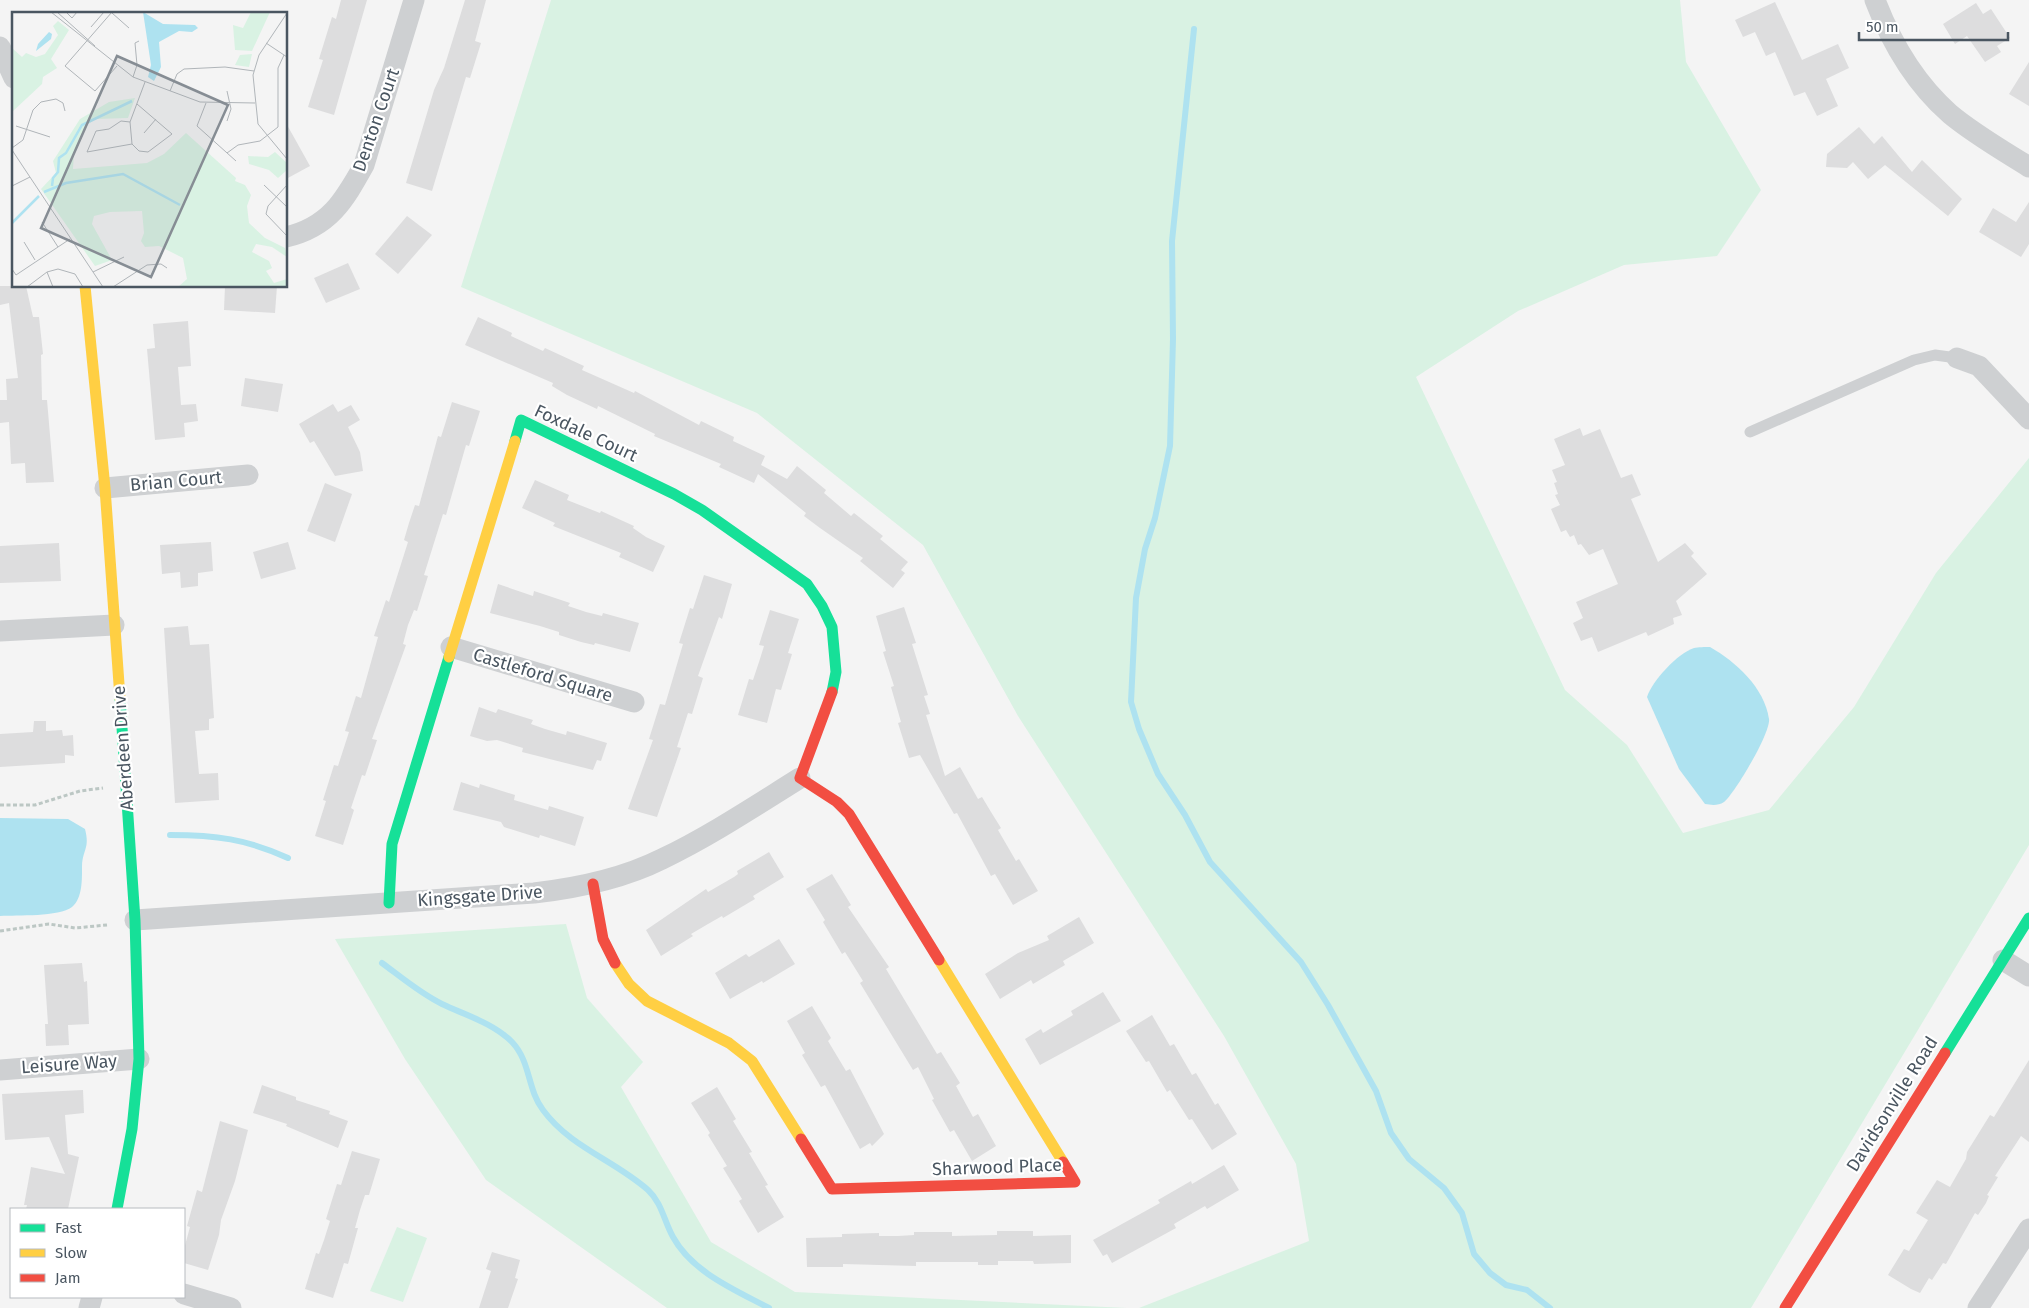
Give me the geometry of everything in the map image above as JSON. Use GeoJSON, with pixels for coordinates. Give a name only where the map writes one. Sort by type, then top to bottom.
{"type":"FeatureCollection","features":[{"type":"Feature","properties":{"kind":"street","name":"Denton Court"},"geometry":{"type":"LineString","coordinates":[[288,236],[308,231],[325,221],[346,195],[364,165],[414,0]]}},
{"type":"Feature","properties":{"kind":"street"},"geometry":{"type":"LineString","coordinates":[[1875,0],[1896,45],[1928,91],[1966,126],[2029,167]]}},
{"type":"Feature","properties":{"kind":"street"},"geometry":{"type":"LineString","coordinates":[[0,47],[12,74]]}},
{"type":"Feature","properties":{"kind":"street","name":"Aberdeen Drive"},"geometry":{"type":"LineString","coordinates":[[85,288],[105,488],[126,785],[134,920],[139,1059],[132,1129],[117,1208]]}},
{"type":"Feature","properties":{"kind":"street"},"geometry":{"type":"LineString","coordinates":[[1957,358],[1979,366],[2029,420]]}},
{"type":"Feature","properties":{"kind":"street","name":"Foxdale Court"},"geometry":{"type":"LineString","coordinates":[[389,903],[389,871],[392,844],[521,420],[674,494],[702,510],[807,584],[822,606],[832,627],[836,672],[829,704],[800,778]]}},
{"type":"Feature","properties":{"kind":"street","name":"Brian Court"},"geometry":{"type":"LineString","coordinates":[[105,488],[248,475]]}},
{"type":"Feature","properties":{"kind":"street"},"geometry":{"type":"LineString","coordinates":[[0,631],[114,625]]}},
{"type":"Feature","properties":{"kind":"street","name":"Castleford Square"},"geometry":{"type":"LineString","coordinates":[[452,647],[634,702]]}},
{"type":"Feature","properties":{"kind":"street","name":"Kingsgate Drive"},"geometry":{"type":"LineString","coordinates":[[134,920],[534,893],[593,884],[669,856],[800,778]]}},
{"type":"Feature","properties":{"kind":"street","name":"Sharwood Place"},"geometry":{"type":"LineString","coordinates":[[593,884],[603,939],[614,962],[629,984],[647,1001],[729,1043],[752,1061],[832,1189],[1074,1182],[849,814],[838,802],[800,778]]}},
{"type":"Feature","properties":{"kind":"street","name":"Davidsonville Road"},"geometry":{"type":"LineString","coordinates":[[1785,1308],[2029,918]]}},
{"type":"Feature","properties":{"kind":"street"},"geometry":{"type":"LineString","coordinates":[[2003,960],[2029,976]]}},
{"type":"Feature","properties":{"kind":"street","name":"Leisure Way"},"geometry":{"type":"LineString","coordinates":[[0,1070],[139,1059]]}},
{"type":"Feature","properties":{"kind":"street"},"geometry":{"type":"LineString","coordinates":[[1978,1308],[2029,1229]]}},
{"type":"Feature","properties":{"kind":"street"},"geometry":{"type":"LineString","coordinates":[[185,1294],[231,1308]]}},
{"type":"Feature","properties":{"kind":"lane"},"geometry":{"type":"LineString","coordinates":[[1750,432],[1914,360],[1935,354],[1957,358]]}},
{"type":"Feature","properties":{"kind":"path"},"geometry":{"type":"LineString","coordinates":[[0,805],[35,805],[80,791],[126,785]]}},
{"type":"Feature","properties":{"kind":"path"},"geometry":{"type":"LineString","coordinates":[[0,931],[49,924],[75,928],[107,925]]}},
{"type":"Feature","properties":{"kind":"green space"},"geometry":{"type":"Polygon","coordinates":[[[551,0],[1680,0],[1686,62],[1761,190],[1717,256],[1624,265],[1518,311],[1416,377],[1565,690],[1627,745],[1683,833],[1769,810],[1854,707],[1936,573],[2029,458],[2029,845],[1751,1308],[1139,1308],[1309,1241],[1296,1164],[1224,1036],[1018,716],[923,545],[757,413],[461,287],[551,0]]]}},
{"type":"Feature","properties":{"kind":"green space"},"geometry":{"type":"Polygon","coordinates":[[[566,924],[587,998],[643,1062],[621,1087],[711,1242],[795,1292],[1127,1308],[667,1308],[486,1180],[405,1059],[335,939],[566,924]]]}},
{"type":"Feature","properties":{"kind":"green space"},"geometry":{"type":"Polygon","coordinates":[[[397,1227],[427,1238],[403,1302],[370,1291],[397,1227]]]}},
{"type":"Feature","properties":{"kind":"water"},"geometry":{"type":"Polygon","coordinates":[[[1710,647],[1739,668],[1755,686],[1766,707],[1769,719],[1759,749],[1744,775],[1724,802],[1714,805],[1705,804],[1679,769],[1647,697],[1654,683],[1673,661],[1694,648],[1710,647]]]}},
{"type":"Feature","properties":{"kind":"water"},"geometry":{"type":"Polygon","coordinates":[[[0,818],[68,819],[85,829],[87,845],[83,860],[81,888],[76,903],[72,907],[48,914],[0,916],[0,818]]]}},
{"type":"Feature","properties":{"kind":"building"},"geometry":{"type":"Polygon","coordinates":[[[341,0],[367,0],[334,115],[308,107],[323,60],[319,59],[332,17],[336,19],[341,0]]]}},
{"type":"Feature","properties":{"kind":"building"},"geometry":{"type":"Polygon","coordinates":[[[465,0],[486,0],[475,41],[481,43],[470,78],[466,77],[432,191],[406,183],[434,90],[444,68],[465,0]]]}},
{"type":"Feature","properties":{"kind":"building"},"geometry":{"type":"Polygon","coordinates":[[[1775,2],[1802,60],[1838,44],[1849,68],[1826,79],[1838,106],[1817,116],[1805,92],[1794,96],[1775,52],[1766,56],[1755,32],[1743,37],[1735,20],[1775,2]]]}},
{"type":"Feature","properties":{"kind":"building"},"geometry":{"type":"Polygon","coordinates":[[[1976,3],[1983,14],[1991,9],[2010,38],[1997,46],[2001,52],[1985,62],[1967,36],[1955,44],[1943,24],[1976,3]]]}},
{"type":"Feature","properties":{"kind":"building"},"geometry":{"type":"Polygon","coordinates":[[[2029,62],[2029,106],[2009,94],[2029,62]]]}},
{"type":"Feature","properties":{"kind":"building"},"geometry":{"type":"Polygon","coordinates":[[[288,127],[310,166],[288,178],[288,127]]]}},
{"type":"Feature","properties":{"kind":"building"},"geometry":{"type":"Polygon","coordinates":[[[1859,127],[1874,144],[1882,136],[1912,172],[1922,160],[1962,199],[1948,216],[1885,165],[1868,179],[1853,162],[1847,168],[1826,167],[1827,154],[1859,127]]]}},
{"type":"Feature","properties":{"kind":"building"},"geometry":{"type":"Polygon","coordinates":[[[2029,202],[2029,244],[2021,257],[1979,232],[1993,208],[2016,222],[2029,202]]]}},
{"type":"Feature","properties":{"kind":"building"},"geometry":{"type":"Polygon","coordinates":[[[407,216],[432,235],[398,274],[375,254],[407,216]]]}},
{"type":"Feature","properties":{"kind":"building"},"geometry":{"type":"Polygon","coordinates":[[[348,263],[360,289],[326,303],[314,278],[348,263]]]}},
{"type":"Feature","properties":{"kind":"building"},"geometry":{"type":"Polygon","coordinates":[[[0,286],[26,288],[33,317],[39,317],[43,354],[41,355],[42,400],[47,400],[54,482],[26,483],[25,463],[11,464],[9,422],[0,423],[0,400],[7,400],[6,379],[18,378],[9,303],[0,305],[0,286]]]}},
{"type":"Feature","properties":{"kind":"building"},"geometry":{"type":"Polygon","coordinates":[[[225,288],[277,288],[275,313],[224,310],[225,288]]]}},
{"type":"Feature","properties":{"kind":"building"},"geometry":{"type":"Polygon","coordinates":[[[478,317],[512,333],[511,336],[543,351],[545,348],[584,366],[582,370],[634,393],[635,391],[699,425],[701,421],[734,437],[733,441],[765,456],[761,465],[787,479],[797,466],[826,490],[824,493],[851,516],[854,513],[883,536],[880,539],[908,562],[901,570],[905,573],[893,588],[860,561],[863,558],[804,516],[806,513],[758,474],[754,483],[719,467],[721,464],[654,436],[655,434],[598,406],[597,409],[567,395],[552,386],[553,383],[465,345],[478,317]]]}},
{"type":"Feature","properties":{"kind":"building"},"geometry":{"type":"Polygon","coordinates":[[[188,321],[191,366],[178,367],[181,405],[196,404],[198,421],[184,423],[185,437],[155,440],[147,349],[155,348],[153,324],[188,321]]]}},
{"type":"Feature","properties":{"kind":"building"},"geometry":{"type":"Polygon","coordinates":[[[245,378],[283,384],[278,412],[241,406],[245,378]]]}},
{"type":"Feature","properties":{"kind":"building"},"geometry":{"type":"Polygon","coordinates":[[[452,402],[480,411],[469,446],[466,445],[446,515],[443,514],[424,575],[428,576],[417,611],[414,610],[408,625],[403,644],[406,645],[372,739],[377,740],[365,776],[362,775],[351,808],[354,810],[343,845],[315,836],[326,801],[323,800],[334,765],[338,766],[349,732],[345,731],[356,696],[361,698],[378,637],[374,636],[386,600],[389,602],[408,542],[404,540],[409,523],[415,505],[419,506],[438,436],[441,437],[452,402]]]}},
{"type":"Feature","properties":{"kind":"building"},"geometry":{"type":"Polygon","coordinates":[[[333,404],[338,412],[351,405],[360,420],[348,427],[360,452],[363,471],[335,476],[314,441],[310,443],[299,424],[333,404]]]}},
{"type":"Feature","properties":{"kind":"building"},"geometry":{"type":"Polygon","coordinates":[[[1580,428],[1583,436],[1600,429],[1621,478],[1632,474],[1641,495],[1631,499],[1658,562],[1685,543],[1694,553],[1691,556],[1707,574],[1676,601],[1682,615],[1673,618],[1674,624],[1648,636],[1646,632],[1598,652],[1592,637],[1581,641],[1573,623],[1583,618],[1576,602],[1618,584],[1603,549],[1589,555],[1581,544],[1578,545],[1574,535],[1570,537],[1566,530],[1561,532],[1551,509],[1560,505],[1555,495],[1558,494],[1554,483],[1557,482],[1552,470],[1565,465],[1554,439],[1580,428]]]}},
{"type":"Feature","properties":{"kind":"building"},"geometry":{"type":"Polygon","coordinates":[[[535,480],[569,495],[567,500],[600,513],[601,511],[634,526],[633,528],[646,537],[665,546],[653,572],[619,557],[621,553],[553,526],[555,523],[522,508],[535,480]]]}},
{"type":"Feature","properties":{"kind":"building"},"geometry":{"type":"Polygon","coordinates":[[[325,483],[352,494],[335,542],[307,531],[325,483]]]}},
{"type":"Feature","properties":{"kind":"building"},"geometry":{"type":"Polygon","coordinates":[[[211,542],[213,571],[198,573],[198,586],[181,588],[180,572],[162,574],[160,545],[211,542]]]}},
{"type":"Feature","properties":{"kind":"building"},"geometry":{"type":"Polygon","coordinates":[[[288,542],[296,569],[261,579],[253,552],[288,542]]]}},
{"type":"Feature","properties":{"kind":"building"},"geometry":{"type":"Polygon","coordinates":[[[59,543],[61,581],[0,583],[0,546],[59,543]]]}},
{"type":"Feature","properties":{"kind":"building"},"geometry":{"type":"Polygon","coordinates":[[[704,575],[732,584],[722,619],[719,617],[698,676],[703,678],[692,714],[688,713],[677,747],[681,748],[657,817],[628,809],[653,740],[649,739],[660,704],[665,705],[683,644],[679,643],[690,608],[693,609],[704,575]]]}},
{"type":"Feature","properties":{"kind":"building"},"geometry":{"type":"Polygon","coordinates":[[[498,584],[533,596],[534,591],[570,603],[568,606],[586,612],[602,616],[603,613],[639,623],[630,652],[595,643],[594,645],[581,642],[559,635],[559,632],[490,613],[498,584]]]}},
{"type":"Feature","properties":{"kind":"building"},"geometry":{"type":"Polygon","coordinates":[[[904,607],[916,643],[912,644],[928,695],[924,696],[930,714],[926,715],[945,776],[960,767],[978,799],[982,797],[1001,828],[998,830],[1016,861],[1019,859],[1038,891],[1013,905],[995,874],[991,876],[957,813],[954,814],[920,755],[909,758],[898,723],[901,722],[891,687],[894,686],[883,652],[886,651],[876,616],[904,607]]]}},
{"type":"Feature","properties":{"kind":"building"},"geometry":{"type":"Polygon","coordinates":[[[770,610],[799,619],[788,653],[792,654],[781,690],[776,689],[767,723],[738,715],[749,679],[753,680],[764,646],[759,645],[770,610]]]}},
{"type":"Feature","properties":{"kind":"building"},"geometry":{"type":"Polygon","coordinates":[[[188,626],[190,645],[209,644],[214,718],[209,719],[209,730],[195,731],[199,774],[218,773],[219,800],[175,803],[164,628],[188,626]]]}},
{"type":"Feature","properties":{"kind":"building"},"geometry":{"type":"Polygon","coordinates":[[[479,707],[496,713],[498,709],[533,720],[531,724],[566,735],[567,731],[607,743],[601,761],[597,760],[593,770],[522,752],[523,748],[497,740],[487,741],[470,736],[479,707]]]}},
{"type":"Feature","properties":{"kind":"building"},"geometry":{"type":"Polygon","coordinates":[[[34,721],[46,721],[46,731],[62,730],[63,736],[73,735],[74,756],[65,755],[65,763],[0,767],[0,734],[33,732],[34,721]]]}},
{"type":"Feature","properties":{"kind":"building"},"geometry":{"type":"Polygon","coordinates":[[[461,782],[479,788],[480,784],[515,795],[514,800],[548,810],[549,806],[584,817],[575,846],[540,835],[539,838],[504,827],[501,822],[453,810],[461,782]]]}},
{"type":"Feature","properties":{"kind":"building"},"geometry":{"type":"Polygon","coordinates":[[[769,852],[784,877],[753,896],[755,899],[691,934],[693,936],[661,956],[646,930],[706,889],[708,892],[734,877],[738,874],[737,871],[769,852]]]}},
{"type":"Feature","properties":{"kind":"building"},"geometry":{"type":"Polygon","coordinates":[[[832,874],[851,905],[848,907],[889,967],[886,969],[937,1054],[941,1052],[960,1083],[956,1086],[973,1117],[978,1114],[996,1146],[972,1161],[954,1130],[950,1132],[932,1100],[934,1099],[918,1067],[913,1070],[860,983],[863,981],[845,952],[842,954],[823,922],[825,920],[806,889],[832,874]]]}},
{"type":"Feature","properties":{"kind":"building"},"geometry":{"type":"Polygon","coordinates":[[[1079,917],[1094,943],[1063,961],[1065,965],[1033,984],[1031,980],[1000,999],[985,974],[1018,953],[1049,940],[1047,936],[1079,917]]]}},
{"type":"Feature","properties":{"kind":"building"},"geometry":{"type":"Polygon","coordinates":[[[779,939],[795,964],[763,983],[762,981],[730,999],[715,973],[746,954],[749,957],[779,939]]]}},
{"type":"Feature","properties":{"kind":"building"},"geometry":{"type":"Polygon","coordinates":[[[82,963],[84,982],[87,981],[89,1024],[68,1025],[69,1045],[46,1046],[45,1024],[48,1024],[44,965],[82,963]]]}},
{"type":"Feature","properties":{"kind":"building"},"geometry":{"type":"Polygon","coordinates":[[[1103,992],[1121,1021],[1040,1065],[1025,1039],[1041,1029],[1043,1033],[1073,1015],[1071,1011],[1103,992]]]}},
{"type":"Feature","properties":{"kind":"building"},"geometry":{"type":"Polygon","coordinates":[[[812,1006],[831,1038],[828,1041],[846,1071],[850,1069],[884,1134],[872,1146],[870,1143],[860,1149],[825,1085],[821,1087],[802,1055],[805,1053],[787,1021],[812,1006]]]}},
{"type":"Feature","properties":{"kind":"building"},"geometry":{"type":"Polygon","coordinates":[[[1152,1015],[1170,1046],[1174,1044],[1192,1075],[1196,1073],[1215,1105],[1218,1103],[1237,1134],[1212,1150],[1192,1119],[1189,1120],[1170,1090],[1167,1092],[1149,1061],[1146,1062],[1126,1031],[1152,1015]]]}},
{"type":"Feature","properties":{"kind":"building"},"geometry":{"type":"Polygon","coordinates":[[[2029,1060],[2029,1142],[2021,1136],[1995,1176],[1998,1177],[1987,1195],[1989,1196],[1986,1203],[1978,1215],[1975,1213],[1946,1264],[1943,1263],[1932,1280],[1929,1278],[1920,1293],[1911,1289],[1888,1275],[1904,1249],[1909,1251],[1928,1220],[1916,1213],[1937,1180],[1950,1187],[1966,1159],[1967,1152],[1990,1115],[1994,1117],[2029,1060]]]}},
{"type":"Feature","properties":{"kind":"building"},"geometry":{"type":"Polygon","coordinates":[[[262,1085],[296,1097],[296,1100],[330,1111],[329,1114],[348,1121],[338,1148],[286,1126],[287,1124],[253,1113],[262,1085]]]}},
{"type":"Feature","properties":{"kind":"building"},"geometry":{"type":"Polygon","coordinates":[[[717,1087],[736,1119],[733,1121],[752,1152],[749,1153],[768,1185],[765,1186],[784,1217],[758,1233],[739,1201],[742,1199],[723,1168],[727,1166],[708,1135],[710,1133],[691,1103],[717,1087]]]}},
{"type":"Feature","properties":{"kind":"building"},"geometry":{"type":"Polygon","coordinates":[[[83,1090],[84,1113],[65,1115],[68,1154],[79,1157],[68,1208],[26,1208],[27,1205],[24,1205],[31,1167],[65,1174],[49,1137],[5,1140],[2,1094],[83,1090]]]}},
{"type":"Feature","properties":{"kind":"building"},"geometry":{"type":"Polygon","coordinates":[[[220,1121],[248,1130],[235,1181],[221,1220],[219,1235],[208,1270],[185,1263],[185,1245],[190,1227],[187,1226],[197,1190],[202,1192],[220,1121]]]}},
{"type":"Feature","properties":{"kind":"building"},"geometry":{"type":"Polygon","coordinates":[[[352,1151],[380,1159],[369,1195],[365,1195],[360,1210],[355,1228],[358,1228],[348,1264],[344,1263],[333,1298],[305,1289],[316,1253],[319,1254],[330,1221],[326,1219],[337,1184],[341,1185],[352,1151]]]}},
{"type":"Feature","properties":{"kind":"building"},"geometry":{"type":"Polygon","coordinates":[[[1224,1165],[1239,1190],[1207,1209],[1205,1206],[1174,1224],[1176,1228],[1112,1263],[1107,1254],[1103,1256],[1093,1240],[1160,1203],[1158,1200],[1191,1181],[1192,1184],[1224,1165]]]}},
{"type":"Feature","properties":{"kind":"building"},"geometry":{"type":"Polygon","coordinates":[[[997,1231],[1033,1231],[1033,1236],[1071,1235],[1071,1263],[1034,1264],[1033,1261],[998,1261],[998,1265],[978,1265],[978,1262],[916,1262],[916,1266],[843,1264],[843,1267],[807,1267],[806,1238],[842,1237],[842,1234],[879,1233],[879,1236],[898,1236],[914,1235],[914,1232],[952,1232],[952,1236],[997,1235],[997,1231]]]}},
{"type":"Feature","properties":{"kind":"building"},"geometry":{"type":"Polygon","coordinates":[[[492,1252],[520,1260],[515,1278],[518,1279],[508,1308],[479,1308],[491,1271],[486,1269],[492,1252]]]}},
{"type":"Feature","properties":{"kind":"waterway"},"geometry":{"type":"LineString","coordinates":[[1194,29],[1172,241],[1173,339],[1170,446],[1155,518],[1145,549],[1136,598],[1131,702],[1139,729],[1158,774],[1185,815],[1210,862],[1301,962],[1328,1005],[1376,1091],[1391,1133],[1409,1159],[1444,1188],[1462,1213],[1474,1254],[1490,1273],[1506,1285],[1527,1290],[1550,1308]]}},
{"type":"Feature","properties":{"kind":"waterway"},"geometry":{"type":"LineString","coordinates":[[170,835],[230,839],[259,846],[288,858]]}},
{"type":"Feature","properties":{"kind":"waterway"},"geometry":{"type":"LineString","coordinates":[[382,963],[426,995],[488,1025],[512,1042],[523,1058],[538,1102],[554,1123],[579,1144],[635,1179],[648,1190],[660,1206],[673,1237],[691,1260],[715,1279],[769,1308]]}},
{"type":"Feature","properties":{"kind":"traffic: fast"},"geometry":{"type":"LineString","coordinates":[[515,441],[521,420],[674,494],[702,510],[807,584],[822,606],[832,627],[836,672],[832,692]]}},
{"type":"Feature","properties":{"kind":"traffic: fast"},"geometry":{"type":"LineString","coordinates":[[389,903],[392,844],[449,657]]}},
{"type":"Feature","properties":{"kind":"traffic: fast"},"geometry":{"type":"LineString","coordinates":[[117,1208],[132,1129],[139,1059],[135,920],[120,698]]}},
{"type":"Feature","properties":{"kind":"traffic: fast"},"geometry":{"type":"LineString","coordinates":[[1945,1053],[2029,918]]}},
{"type":"Feature","properties":{"kind":"traffic: slow"},"geometry":{"type":"LineString","coordinates":[[85,288],[105,488],[120,698]]}},
{"type":"Feature","properties":{"kind":"traffic: slow"},"geometry":{"type":"LineString","coordinates":[[449,657],[515,441]]}},
{"type":"Feature","properties":{"kind":"traffic: slow"},"geometry":{"type":"LineString","coordinates":[[939,960],[1063,1162]]}},
{"type":"Feature","properties":{"kind":"traffic: slow"},"geometry":{"type":"LineString","coordinates":[[615,963],[629,984],[647,1001],[729,1043],[752,1061],[801,1139]]}},
{"type":"Feature","properties":{"kind":"traffic: jam"},"geometry":{"type":"LineString","coordinates":[[832,692],[800,778],[837,802],[849,814],[939,960]]}},
{"type":"Feature","properties":{"kind":"traffic: jam"},"geometry":{"type":"LineString","coordinates":[[593,884],[603,939],[615,963]]}},
{"type":"Feature","properties":{"kind":"traffic: jam"},"geometry":{"type":"LineString","coordinates":[[1785,1308],[1945,1053]]}},
{"type":"Feature","properties":{"kind":"traffic: jam"},"geometry":{"type":"LineString","coordinates":[[801,1139],[832,1189],[1075,1182],[1063,1162]]}}]}
